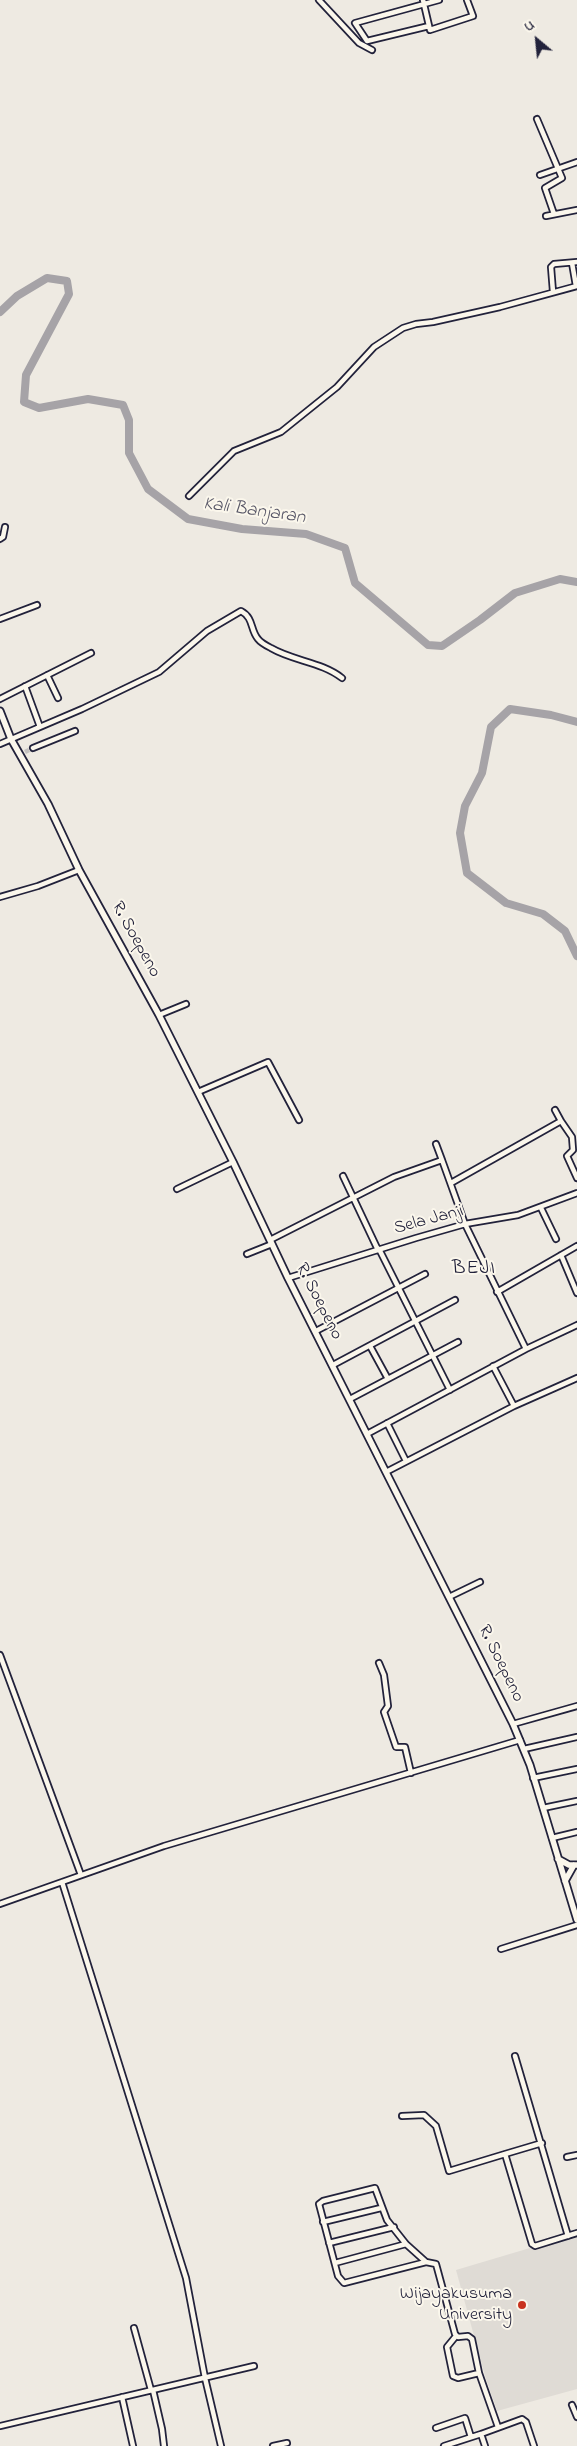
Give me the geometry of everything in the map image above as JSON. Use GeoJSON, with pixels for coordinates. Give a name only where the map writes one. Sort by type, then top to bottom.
{"type":"FeatureCollection","features":[{"type":"Feature","properties":{"kind":"street"},"geometry":{"type":"LineString","coordinates":[[319,0],[359,43],[372,50]]}},
{"type":"Feature","properties":{"kind":"street"},"geometry":{"type":"LineString","coordinates":[[429,26],[367,42],[356,23],[424,2],[439,0]]}},
{"type":"Feature","properties":{"kind":"street"},"geometry":{"type":"LineString","coordinates":[[424,2],[430,30],[473,16],[467,0]]}},
{"type":"Feature","properties":{"kind":"street"},"geometry":{"type":"LineString","coordinates":[[538,119],[562,179],[544,188],[554,214]]}},
{"type":"Feature","properties":{"kind":"street"},"geometry":{"type":"LineString","coordinates":[[540,175],[577,162]]}},
{"type":"Feature","properties":{"kind":"street"},"geometry":{"type":"LineString","coordinates":[[546,216],[577,210]]}},
{"type":"Feature","properties":{"kind":"street"},"geometry":{"type":"LineString","coordinates":[[189,496],[234,450],[281,432],[337,387],[374,347],[403,328],[500,308],[577,286],[574,263],[554,264],[551,267],[553,292]]}},
{"type":"Feature","properties":{"kind":"street"},"geometry":{"type":"LineString","coordinates":[[0,539],[3,537],[5,527]]}},
{"type":"Feature","properties":{"kind":"street"},"geometry":{"type":"LineString","coordinates":[[0,619],[37,605]]}},
{"type":"Feature","properties":{"kind":"street"},"geometry":{"type":"LineString","coordinates":[[0,744],[158,672],[207,631],[241,611],[248,616],[256,636],[264,643],[288,657],[336,672],[342,678]]}},
{"type":"Feature","properties":{"kind":"street"},"geometry":{"type":"LineString","coordinates":[[0,700],[91,653]]}},
{"type":"Feature","properties":{"kind":"street"},"geometry":{"type":"LineString","coordinates":[[47,675],[58,698]]}},
{"type":"Feature","properties":{"kind":"street"},"geometry":{"type":"LineString","coordinates":[[25,686],[40,726]]}},
{"type":"Feature","properties":{"kind":"street","name":"R. Soepeno"},"geometry":{"type":"LineString","coordinates":[[0,711],[12,739],[22,753],[79,870],[159,1016],[234,1162],[288,1278],[450,1597],[520,1740],[534,1778],[577,1920]]}},
{"type":"Feature","properties":{"kind":"street"},"geometry":{"type":"LineString","coordinates":[[33,748],[74,731]]}},
{"type":"Feature","properties":{"kind":"street"},"geometry":{"type":"LineString","coordinates":[[0,897],[38,886],[79,870]]}},
{"type":"Feature","properties":{"kind":"street"},"geometry":{"type":"LineString","coordinates":[[159,1016],[186,1004]]}},
{"type":"Feature","properties":{"kind":"street"},"geometry":{"type":"LineString","coordinates":[[198,1092],[268,1062],[299,1120]]}},
{"type":"Feature","properties":{"kind":"street"},"geometry":{"type":"LineString","coordinates":[[555,1110],[573,1141],[573,1150],[566,1156],[577,1178]]}},
{"type":"Feature","properties":{"kind":"street"},"geometry":{"type":"LineString","coordinates":[[451,1183],[561,1120]]}},
{"type":"Feature","properties":{"kind":"street"},"geometry":{"type":"LineString","coordinates":[[436,1144],[465,1224],[526,1349]]}},
{"type":"Feature","properties":{"kind":"street"},"geometry":{"type":"LineString","coordinates":[[248,1254],[394,1177],[442,1160]]}},
{"type":"Feature","properties":{"kind":"street"},"geometry":{"type":"LineString","coordinates":[[177,1189],[234,1162]]}},
{"type":"Feature","properties":{"kind":"street"},"geometry":{"type":"LineString","coordinates":[[343,1176],[450,1390]]}},
{"type":"Feature","properties":{"kind":"street","name":"Sela Janji"},"geometry":{"type":"LineString","coordinates":[[288,1278],[465,1224],[518,1215],[577,1193]]}},
{"type":"Feature","properties":{"kind":"street"},"geometry":{"type":"LineString","coordinates":[[541,1208],[556,1239]]}},
{"type":"Feature","properties":{"kind":"street"},"geometry":{"type":"LineString","coordinates":[[498,1292],[577,1246]]}},
{"type":"Feature","properties":{"kind":"street"},"geometry":{"type":"LineString","coordinates":[[561,1255],[577,1293]]}},
{"type":"Feature","properties":{"kind":"street"},"geometry":{"type":"LineString","coordinates":[[316,1331],[425,1274]]}},
{"type":"Feature","properties":{"kind":"street"},"geometry":{"type":"LineString","coordinates":[[333,1365],[455,1300]]}},
{"type":"Feature","properties":{"kind":"street"},"geometry":{"type":"LineString","coordinates":[[367,1434],[526,1349],[577,1325]]}},
{"type":"Feature","properties":{"kind":"street"},"geometry":{"type":"LineString","coordinates":[[350,1399],[458,1342]]}},
{"type":"Feature","properties":{"kind":"street"},"geometry":{"type":"LineString","coordinates":[[370,1346],[388,1379]]}},
{"type":"Feature","properties":{"kind":"street"},"geometry":{"type":"LineString","coordinates":[[494,1366],[514,1406]]}},
{"type":"Feature","properties":{"kind":"street"},"geometry":{"type":"LineString","coordinates":[[386,1472],[514,1406],[577,1378]]}},
{"type":"Feature","properties":{"kind":"street"},"geometry":{"type":"LineString","coordinates":[[388,1423],[406,1461]]}},
{"type":"Feature","properties":{"kind":"street"},"geometry":{"type":"LineString","coordinates":[[450,1597],[480,1582]]}},
{"type":"Feature","properties":{"kind":"street"},"geometry":{"type":"LineString","coordinates":[[0,1655],[81,1875]]}},
{"type":"Feature","properties":{"kind":"street"},"geometry":{"type":"LineString","coordinates":[[379,1663],[384,1673],[388,1706],[384,1712],[396,1747],[405,1747],[411,1773]]}},
{"type":"Feature","properties":{"kind":"street"},"geometry":{"type":"LineString","coordinates":[[512,1724],[577,1706]]}},
{"type":"Feature","properties":{"kind":"street"},"geometry":{"type":"LineString","coordinates":[[524,1749],[577,1737]]}},
{"type":"Feature","properties":{"kind":"street"},"geometry":{"type":"LineString","coordinates":[[0,1904],[222,1828],[520,1740]]}},
{"type":"Feature","properties":{"kind":"street"},"geometry":{"type":"LineString","coordinates":[[534,1778],[577,1769]]}},
{"type":"Feature","properties":{"kind":"street"},"geometry":{"type":"LineString","coordinates":[[543,1808],[577,1800]]}},
{"type":"Feature","properties":{"kind":"street"},"geometry":{"type":"LineString","coordinates":[[552,1838],[577,1832]]}},
{"type":"Feature","properties":{"kind":"street"},"geometry":{"type":"LineString","coordinates":[[558,1859],[575,1865],[565,1881]]}},
{"type":"Feature","properties":{"kind":"street"},"geometry":{"type":"LineString","coordinates":[[62,1882],[154,2170],[186,2278],[205,2378],[221,2446]]}},
{"type":"Feature","properties":{"kind":"street"},"geometry":{"type":"LineString","coordinates":[[501,1949],[577,1925]]}},
{"type":"Feature","properties":{"kind":"street"},"geometry":{"type":"LineString","coordinates":[[515,2056],[568,2236]]}},
{"type":"Feature","properties":{"kind":"street"},"geometry":{"type":"LineString","coordinates":[[402,2116],[424,2115],[435,2124],[449,2171],[542,2143]]}},
{"type":"Feature","properties":{"kind":"street"},"geometry":{"type":"LineString","coordinates":[[505,2154],[533,2245],[577,2233]]}},
{"type":"Feature","properties":{"kind":"street"},"geometry":{"type":"LineString","coordinates":[[567,2157],[577,2154]]}},
{"type":"Feature","properties":{"kind":"street"},"geometry":{"type":"LineString","coordinates":[[426,2262],[406,2244],[394,2227],[381,2208],[378,2192],[375,2188],[320,2202],[319,2209],[339,2279],[344,2283],[426,2262],[436,2264],[456,2336]]}},
{"type":"Feature","properties":{"kind":"street"},"geometry":{"type":"LineString","coordinates":[[323,2222],[381,2208]]}},
{"type":"Feature","properties":{"kind":"street"},"geometry":{"type":"LineString","coordinates":[[329,2243],[394,2227]]}},
{"type":"Feature","properties":{"kind":"street"},"geometry":{"type":"LineString","coordinates":[[335,2263],[406,2244]]}},
{"type":"Feature","properties":{"kind":"street"},"geometry":{"type":"LineString","coordinates":[[134,2328],[163,2432],[164,2446]]}},
{"type":"Feature","properties":{"kind":"street"},"geometry":{"type":"LineString","coordinates":[[456,2336],[447,2347],[453,2376],[458,2378],[479,2373]]}},
{"type":"Feature","properties":{"kind":"street"},"geometry":{"type":"LineString","coordinates":[[456,2336],[470,2336],[472,2339],[479,2373],[498,2427]]}},
{"type":"Feature","properties":{"kind":"street"},"geometry":{"type":"LineString","coordinates":[[0,2426],[254,2366]]}},
{"type":"Feature","properties":{"kind":"street"},"geometry":{"type":"LineString","coordinates":[[122,2398],[133,2446]]}},
{"type":"Feature","properties":{"kind":"street"},"geometry":{"type":"LineString","coordinates":[[572,2404],[577,2417]]}},
{"type":"Feature","properties":{"kind":"street"},"geometry":{"type":"LineString","coordinates":[[436,2428],[465,2418],[471,2437]]}},
{"type":"Feature","properties":{"kind":"street"},"geometry":{"type":"LineString","coordinates":[[444,2446],[522,2419],[526,2422],[534,2445],[527,2446]]}},
{"type":"Feature","properties":{"kind":"street"},"geometry":{"type":"LineString","coordinates":[[481,2434],[485,2446]]}},
{"type":"Feature","properties":{"kind":"street"},"geometry":{"type":"LineString","coordinates":[[273,2446],[287,2443]]}},
{"type":"Feature","properties":{"kind":"shaded area","name":"Wijayakusuma University"},"geometry":{"type":"Polygon","coordinates":[[[577,2234],[577,2389],[497,2411],[485,2376],[456,2270],[577,2234]]]}},
{"type":"Feature","properties":{"kind":"waterway","name":"Kali Banjaran"},"geometry":{"type":"LineString","coordinates":[[0,312],[17,296],[47,278],[67,281],[69,294],[26,375],[24,402],[39,408],[88,399],[123,405],[129,420],[129,453],[148,489],[188,519],[242,529],[306,534],[345,548],[355,583],[428,645],[442,646],[515,593],[560,579],[577,582]]}},
{"type":"Feature","properties":{"kind":"waterway","name":"Kali Banjaran"},"geometry":{"type":"LineString","coordinates":[[577,722],[551,715],[510,709],[491,727],[482,773],[465,806],[460,833],[467,873],[506,903],[543,914],[565,931],[577,956]]}},
{"type":"Feature","properties":{"kind":"tunnel"},"geometry":{"type":"LineString","coordinates":[[25,752],[33,748]]}},
{"type":"Feature","properties":{"kind":"place","name":"Wijayakusuma University"},"geometry":{"type":"Point","coordinates":[522,2305]}},
{"type":"Feature","properties":{"kind":"district","name":"BEJI"},"geometry":{"type":"Point","coordinates":[474,1270]}}]}
